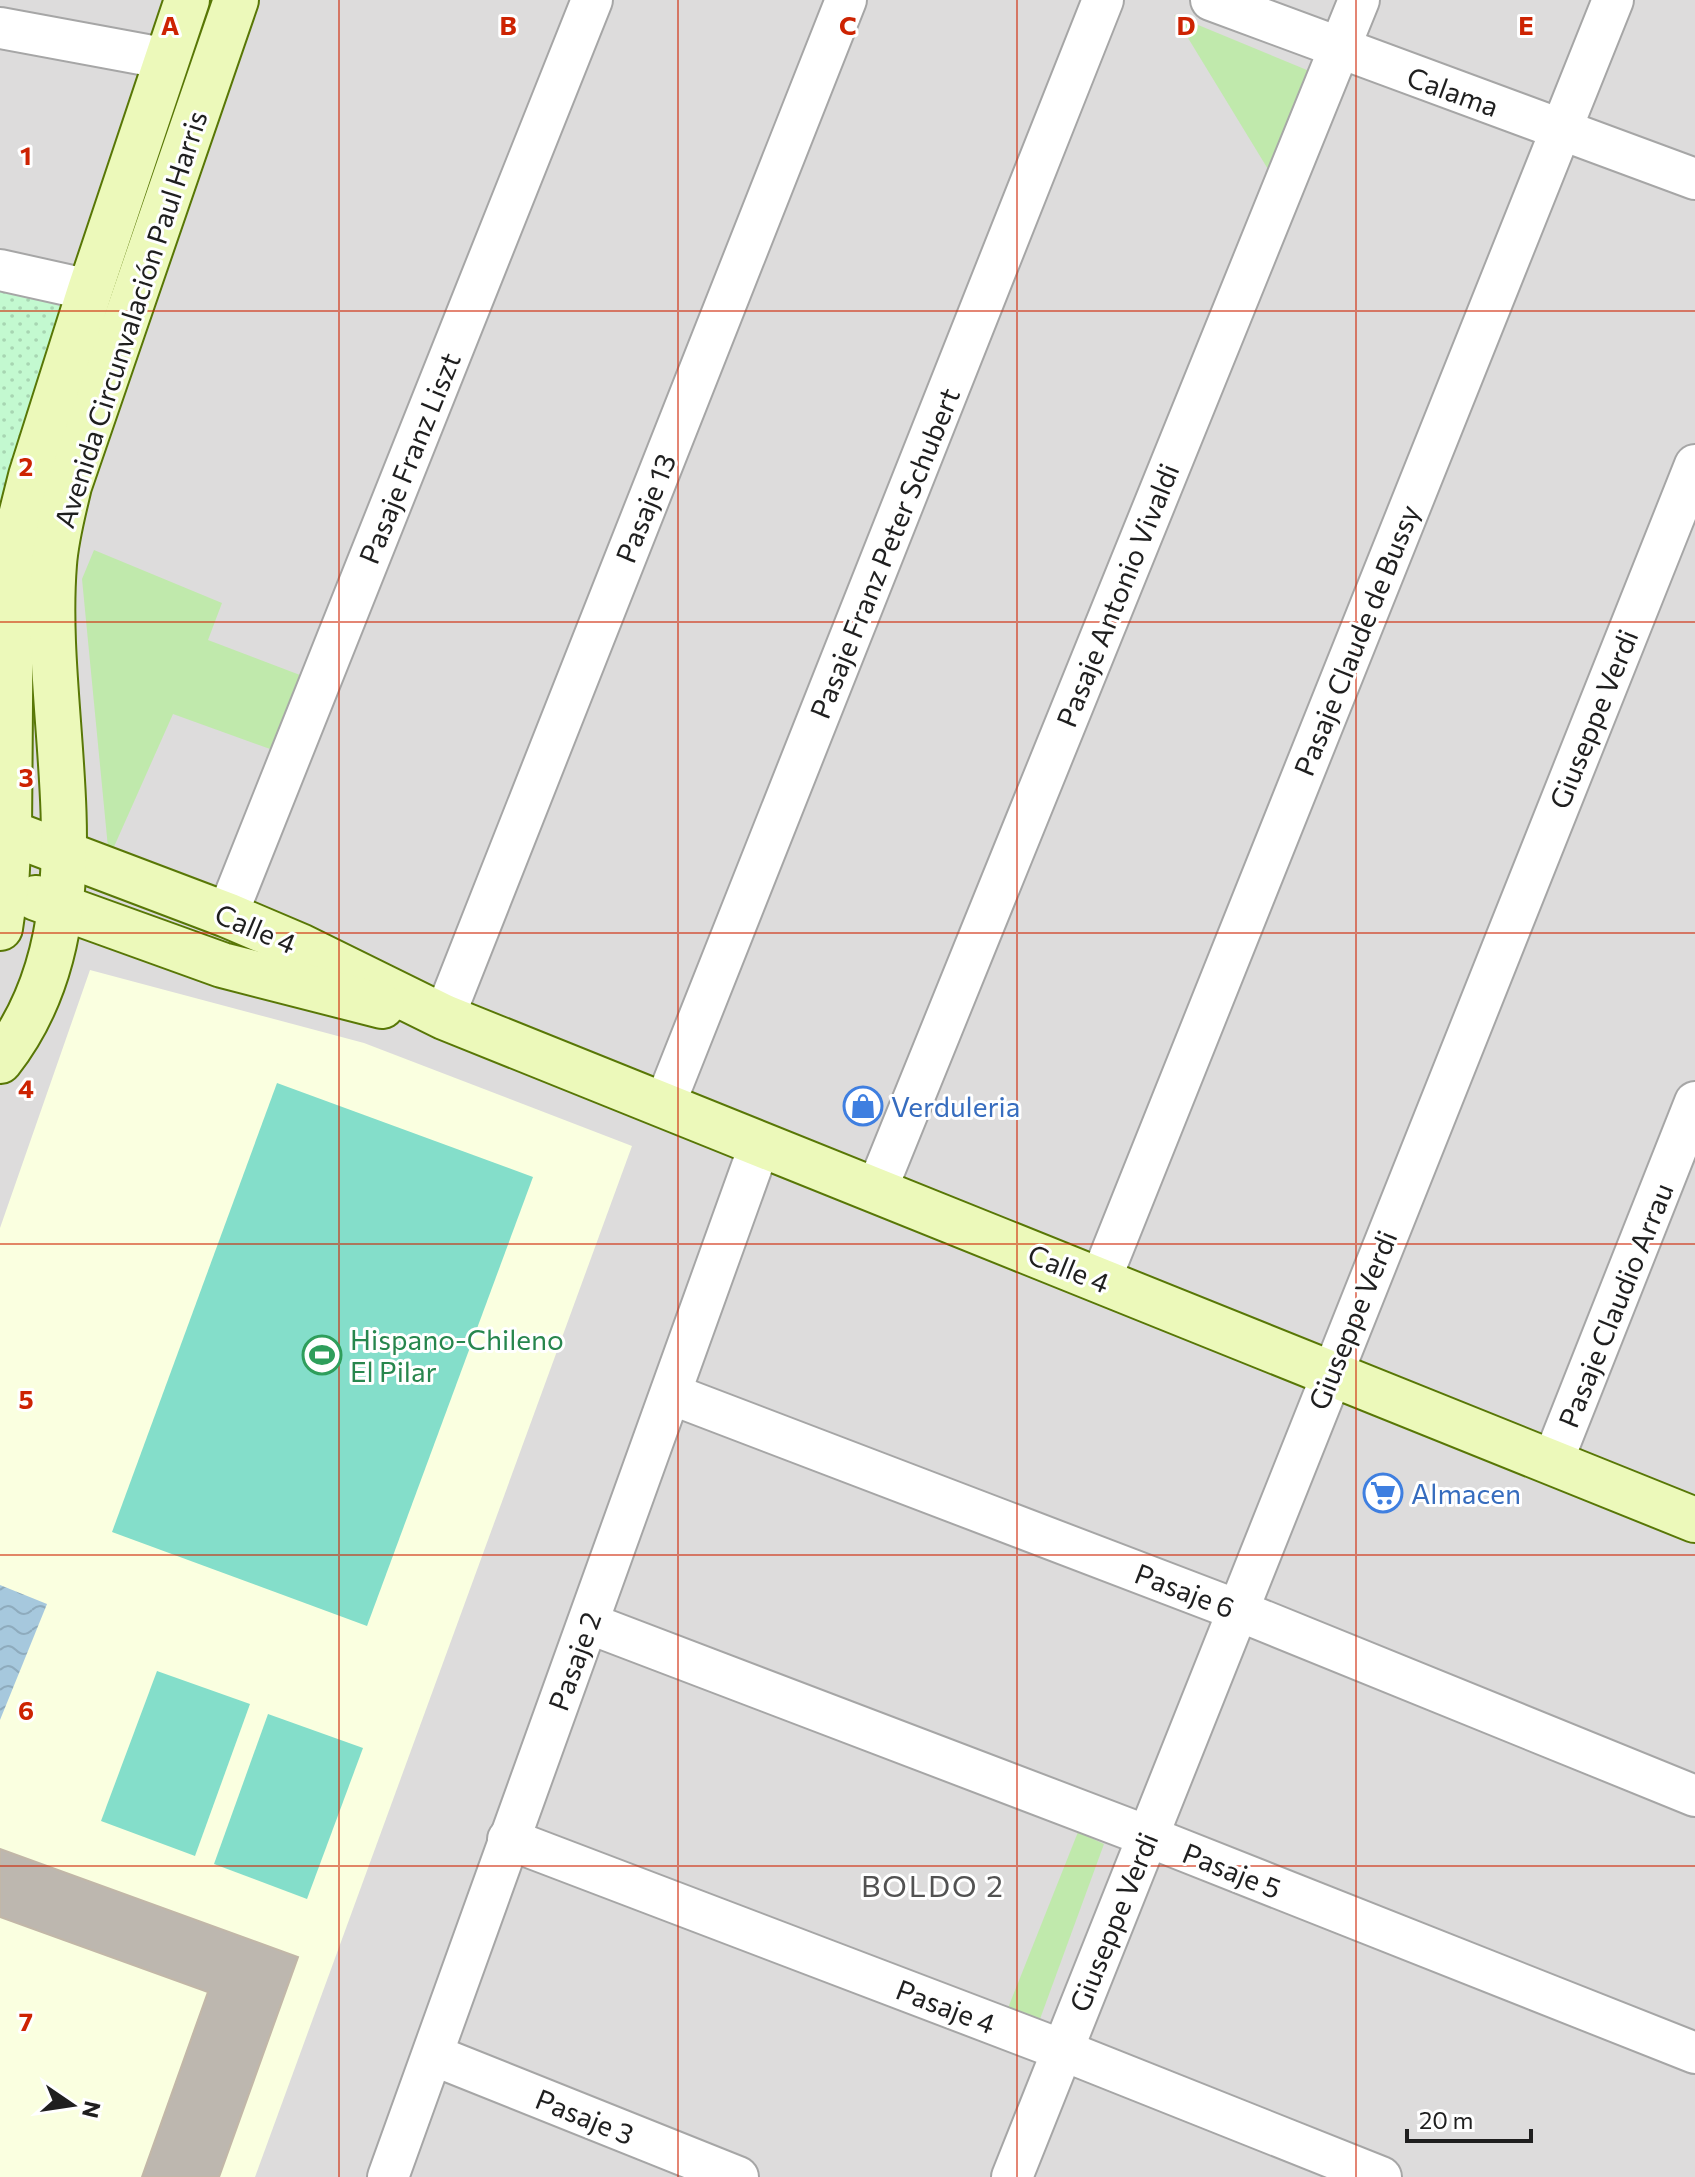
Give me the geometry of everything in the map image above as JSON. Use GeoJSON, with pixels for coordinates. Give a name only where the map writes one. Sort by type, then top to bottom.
{"type":"FeatureCollection","features":[{"type":"Feature","properties":{"kind":"street","name":"Avenida Circunvalación Paul Harris"},"geometry":{"type":"LineString","coordinates":[[2,900],[11,578],[9,525],[31,476],[187,0]]}},
{"type":"Feature","properties":{"kind":"street","name":"Avenida Circunvalación Paul Harris"},"geometry":{"type":"LineString","coordinates":[[0,1061],[27,1017],[41,986],[55,944],[62,908],[63,851],[53,592],[58,533],[69,486],[236,0]]}},
{"type":"Feature","properties":{"kind":"street","name":"Pasaje 13"},"geometry":{"type":"LineString","coordinates":[[444,1017],[846,0]]}},
{"type":"Feature","properties":{"kind":"street","name":"Pasaje Franz Peter Schubert"},"geometry":{"type":"LineString","coordinates":[[664,1106],[1103,0]]}},
{"type":"Feature","properties":{"kind":"street","name":"Calama"},"geometry":{"type":"LineString","coordinates":[[1211,0],[1695,179]]}},
{"type":"Feature","properties":{"kind":"street","name":"Pasaje Antonio Vivaldi"},"geometry":{"type":"LineString","coordinates":[[876,1191],[1359,0]]}},
{"type":"Feature","properties":{"kind":"street","name":"Pasaje Claude de Bussy"},"geometry":{"type":"LineString","coordinates":[[1100,1281],[1613,0]]}},
{"type":"Feature","properties":{"kind":"street","name":"Pasaje Franz Liszt"},"geometry":{"type":"LineString","coordinates":[[227,915],[578,4]]}},
{"type":"Feature","properties":{"kind":"street"},"geometry":{"type":"LineString","coordinates":[[0,28],[168,59]]}},
{"type":"Feature","properties":{"kind":"street"},"geometry":{"type":"LineString","coordinates":[[0,270],[90,290]]}},
{"type":"Feature","properties":{"kind":"street","name":"Giuseppe Verdi"},"geometry":{"type":"LineString","coordinates":[[1012,2177],[1695,465]]}},
{"type":"Feature","properties":{"kind":"street","name":"Calle 4"},"geometry":{"type":"LineString","coordinates":[[4,831],[227,915],[300,946],[444,1017],[1695,1520]]}},
{"type":"Feature","properties":{"kind":"street","name":"Calle 4"},"geometry":{"type":"LineString","coordinates":[[2,900],[62,908],[261,976],[444,1017]]}},
{"type":"Feature","properties":{"kind":"street","name":"Pasaje Claudio Arrau"},"geometry":{"type":"LineString","coordinates":[[1552,1463],[1695,1102]]}},
{"type":"Feature","properties":{"kind":"street","name":"Pasaje 2"},"geometry":{"type":"LineString","coordinates":[[388,2177],[760,1144]]}},
{"type":"Feature","properties":{"kind":"street","name":"Pasaje 6"},"geometry":{"type":"LineString","coordinates":[[671,1394],[1237,1610],[1695,1796]]}},
{"type":"Feature","properties":{"kind":"street","name":"Pasaje 5"},"geometry":{"type":"LineString","coordinates":[[588,1623],[1147,1836],[1695,2053]]}},
{"type":"Feature","properties":{"kind":"street","name":"Pasaje 4"},"geometry":{"type":"LineString","coordinates":[[508,1839],[1062,2050],[1381,2177]]}},
{"type":"Feature","properties":{"kind":"street","name":"Pasaje 3"},"geometry":{"type":"LineString","coordinates":[[433,2055],[738,2177]]}},
{"type":"Feature","properties":{"kind":"shaded area"},"geometry":{"type":"Polygon","coordinates":[[[0,0],[1695,0],[1695,2177],[0,2177],[0,0]]]}},
{"type":"Feature","properties":{"kind":"shaded area","name":"Hispano-Chileno El Pilar"},"geometry":{"type":"Polygon","coordinates":[[[90,970],[364,1043],[632,1146],[255,2177],[0,2177],[0,1228],[90,970]]]}},
{"type":"Feature","properties":{"kind":"shaded area","name":"Hispano-Chileno El Pilar"},"geometry":{"type":"Polygon","coordinates":[[[277,1083],[533,1177],[367,1626],[112,1532],[277,1083]]]}},
{"type":"Feature","properties":{"kind":"shaded area"},"geometry":{"type":"Polygon","coordinates":[[[157,1671],[250,1704],[195,1856],[101,1821],[157,1671]]]}},
{"type":"Feature","properties":{"kind":"shaded area"},"geometry":{"type":"Polygon","coordinates":[[[268,1714],[363,1748],[307,1899],[214,1864],[268,1714]]]}},
{"type":"Feature","properties":{"kind":"green space"},"geometry":{"type":"Polygon","coordinates":[[[1174,15],[1319,75],[1274,179],[1174,15]]]}},
{"type":"Feature","properties":{"kind":"green space"},"geometry":{"type":"Polygon","coordinates":[[[0,279],[74,295],[7,500],[0,499],[0,279]]]}},
{"type":"Feature","properties":{"kind":"green space"},"geometry":{"type":"Polygon","coordinates":[[[94,550],[222,603],[208,640],[300,675],[273,750],[173,714],[109,858],[82,579],[94,550]]]}},
{"type":"Feature","properties":{"kind":"green space"},"geometry":{"type":"Polygon","coordinates":[[[1078,1832],[1104,1844],[1040,2019],[1008,2008],[1078,1832]]]}},
{"type":"Feature","properties":{"kind":"water"},"geometry":{"type":"Polygon","coordinates":[[[0,1585],[47,1604],[0,1720],[0,1585]]]}},
{"type":"Feature","properties":{"kind":"building"},"geometry":{"type":"Polygon","coordinates":[[[0,1849],[298,1957],[219,2177],[142,2177],[208,1992],[0,1917],[0,1849]]]}},
{"type":"Feature","properties":{"kind":"place","name":"Verduleria"},"geometry":{"type":"Point","coordinates":[863,1106]}},
{"type":"Feature","properties":{"kind":"place","name":"Hispano-Chileno El Pilar"},"geometry":{"type":"Point","coordinates":[322,1355]}},
{"type":"Feature","properties":{"kind":"place","name":"Almacen"},"geometry":{"type":"Point","coordinates":[1383,1493]}},
{"type":"Feature","properties":{"kind":"district","name":"BOLDO 2"},"geometry":{"type":"Point","coordinates":[933,1884]}}]}
